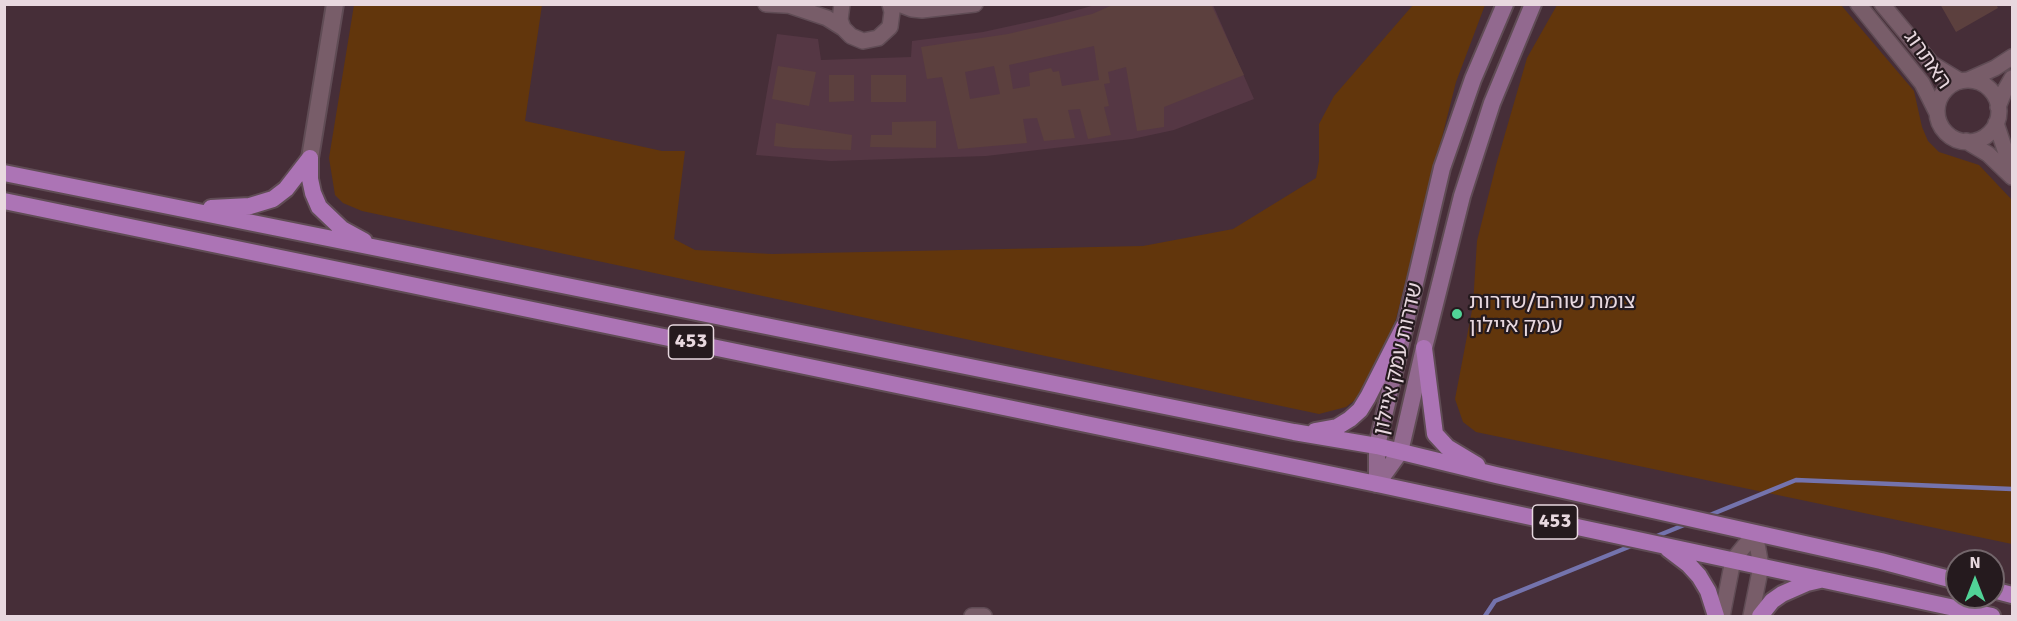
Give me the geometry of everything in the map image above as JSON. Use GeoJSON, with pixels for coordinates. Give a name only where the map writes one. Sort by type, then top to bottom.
{"type":"FeatureCollection","features":[{"type":"Feature","properties":{"kind":"main road","name":"שדרות עמק איילון"},"geometry":{"type":"LineString","coordinates":[[1377,484],[1377,446],[1442,168],[1473,79],[1505,4]]}},
{"type":"Feature","properties":{"kind":"main road","name":"שדרות עמק איילון"},"geometry":{"type":"LineString","coordinates":[[1377,484],[1400,452],[1462,196],[1491,103],[1533,4]]}},
{"type":"Feature","properties":{"kind":"main road"},"geometry":{"type":"LineString","coordinates":[[189,210],[250,206],[273,199],[286,189],[310,158]]}},
{"type":"Feature","properties":{"kind":"main road"},"geometry":{"type":"LineString","coordinates":[[310,158],[310,179],[319,207],[342,229],[378,249]]}},
{"type":"Feature","properties":{"kind":"main road","name":"453"},"geometry":{"type":"LineString","coordinates":[[4,172],[1294,432],[1377,446],[1496,475],[1881,561],[1945,578]]}},
{"type":"Feature","properties":{"kind":"main road","name":"453"},"geometry":{"type":"LineString","coordinates":[[4,201],[1377,484],[1992,616]]}},
{"type":"Feature","properties":{"kind":"main road"},"geometry":{"type":"LineString","coordinates":[[1294,432],[1321,431],[1337,427],[1350,419],[1368,397],[1404,326]]}},
{"type":"Feature","properties":{"kind":"main road"},"geometry":{"type":"LineString","coordinates":[[1424,348],[1435,434],[1447,447],[1496,475]]}},
{"type":"Feature","properties":{"kind":"main road"},"geometry":{"type":"LineString","coordinates":[[1662,545],[1678,555],[1699,576],[1708,591],[1716,616]]}},
{"type":"Feature","properties":{"kind":"main road"},"geometry":{"type":"LineString","coordinates":[[1760,616],[1772,601],[1782,594],[1807,583],[1824,579]]}},
{"type":"Feature","properties":{"kind":"street"},"geometry":{"type":"LineString","coordinates":[[310,158],[335,4]]}},
{"type":"Feature","properties":{"kind":"street"},"geometry":{"type":"LineString","coordinates":[[766,4],[792,6],[818,4]]}},
{"type":"Feature","properties":{"kind":"street"},"geometry":{"type":"LineString","coordinates":[[842,4],[840,20],[843,28]]}},
{"type":"Feature","properties":{"kind":"street"},"geometry":{"type":"LineString","coordinates":[[887,30],[892,20],[890,4]]}},
{"type":"Feature","properties":{"kind":"street"},"geometry":{"type":"LineString","coordinates":[[899,4],[912,9],[932,10]]}},
{"type":"Feature","properties":{"kind":"street"},"geometry":{"type":"LineString","coordinates":[[792,6],[827,18],[851,36],[863,41],[878,38],[908,18],[932,10],[975,4]]}},
{"type":"Feature","properties":{"kind":"street","name":"האתרוג"},"geometry":{"type":"LineString","coordinates":[[1858,4],[1922,83],[1937,113]]}},
{"type":"Feature","properties":{"kind":"street","name":"האתרוג"},"geometry":{"type":"LineString","coordinates":[[1882,4],[1932,64],[1964,80],[1995,68],[2013,57]]}},
{"type":"Feature","properties":{"kind":"street"},"geometry":{"type":"LineString","coordinates":[[2013,78],[1998,107],[1996,123],[2005,150],[2013,162]]}},
{"type":"Feature","properties":{"kind":"street"},"geometry":{"type":"LineString","coordinates":[[1998,107],[1991,90],[1978,82],[1964,80],[1950,86],[1942,94],[1938,102],[1937,113],[1946,133],[1988,154],[2013,177]]}},
{"type":"Feature","properties":{"kind":"street"},"geometry":{"type":"LineString","coordinates":[[1966,141],[1977,140],[1985,136],[1996,123]]}},
{"type":"Feature","properties":{"kind":"street"},"geometry":{"type":"LineString","coordinates":[[1722,616],[1734,560],[1755,533]]}},
{"type":"Feature","properties":{"kind":"street"},"geometry":{"type":"LineString","coordinates":[[1751,616],[1761,566],[1755,533]]}},
{"type":"Feature","properties":{"kind":"street"},"geometry":{"type":"LineString","coordinates":[[972,616],[984,616]]}},
{"type":"Feature","properties":{"kind":"shaded area"},"geometry":{"type":"Polygon","coordinates":[[[354,5],[542,5],[525,121],[662,151],[685,151],[674,239],[695,250],[772,254],[1143,246],[1233,229],[1316,178],[1319,161],[1319,124],[1334,96],[1413,5],[1485,5],[1456,82],[1396,319],[1370,381],[1359,397],[1346,407],[1319,414],[362,211],[343,203],[335,195],[329,158],[354,5]]]}},
{"type":"Feature","properties":{"kind":"shaded area"},"geometry":{"type":"Polygon","coordinates":[[[1095,5],[1213,5],[1254,99],[1174,130],[1132,139],[986,156],[831,161],[756,155],[777,34],[818,39],[821,60],[911,57],[912,41],[983,32],[1095,5]]]}},
{"type":"Feature","properties":{"kind":"shaded area"},"geometry":{"type":"Polygon","coordinates":[[[1557,5],[1841,5],[1914,91],[1922,127],[1928,141],[1939,152],[1979,165],[2012,200],[2012,544],[1476,432],[1463,422],[1455,399],[1473,305],[1477,241],[1527,58],[1557,5]]]}},
{"type":"Feature","properties":{"kind":"building"},"geometry":{"type":"Polygon","coordinates":[[[1115,4],[1211,4],[1244,75],[1164,107],[1164,127],[1137,131],[1126,67],[1108,72],[1110,83],[1104,84],[1109,106],[1104,107],[1111,135],[1088,139],[1080,109],[1068,110],[1075,138],[1044,141],[1037,118],[1023,119],[1027,143],[958,149],[942,77],[927,79],[921,47],[1008,34],[1092,14],[1115,4]],[[1094,46],[1009,65],[1013,89],[1030,86],[1029,73],[1051,68],[1053,72],[1059,71],[1062,86],[1099,80],[1094,46]],[[994,66],[965,72],[970,99],[1000,94],[994,66]]]}},
{"type":"Feature","properties":{"kind":"building"},"geometry":{"type":"Polygon","coordinates":[[[1940,4],[1996,4],[1998,8],[1956,32],[1940,4]]]}},
{"type":"Feature","properties":{"kind":"building"},"geometry":{"type":"Polygon","coordinates":[[[778,66],[816,72],[809,106],[772,99],[778,66]]]}},
{"type":"Feature","properties":{"kind":"building"},"geometry":{"type":"Polygon","coordinates":[[[829,75],[854,75],[854,101],[829,102],[829,75]]]}},
{"type":"Feature","properties":{"kind":"building"},"geometry":{"type":"Polygon","coordinates":[[[871,75],[906,75],[906,102],[871,102],[871,75]]]}},
{"type":"Feature","properties":{"kind":"building"},"geometry":{"type":"Polygon","coordinates":[[[936,121],[936,148],[870,147],[871,135],[892,135],[892,122],[936,121]]]}},
{"type":"Feature","properties":{"kind":"building"},"geometry":{"type":"Polygon","coordinates":[[[776,123],[852,135],[851,150],[774,146],[776,123]]]}},
{"type":"Feature","properties":{"kind":"waterway"},"geometry":{"type":"LineString","coordinates":[[1705,517],[1796,480],[2012,489]]}},
{"type":"Feature","properties":{"kind":"waterway"},"geometry":{"type":"LineString","coordinates":[[1652,538],[1689,523]]}},
{"type":"Feature","properties":{"kind":"waterway"},"geometry":{"type":"LineString","coordinates":[[1485,616],[1495,601],[1636,544]]}},
{"type":"Feature","properties":{"kind":"place","name":"צומת שוהם/שדרות עמק איילון"},"geometry":{"type":"Point","coordinates":[1457,314]}}]}
